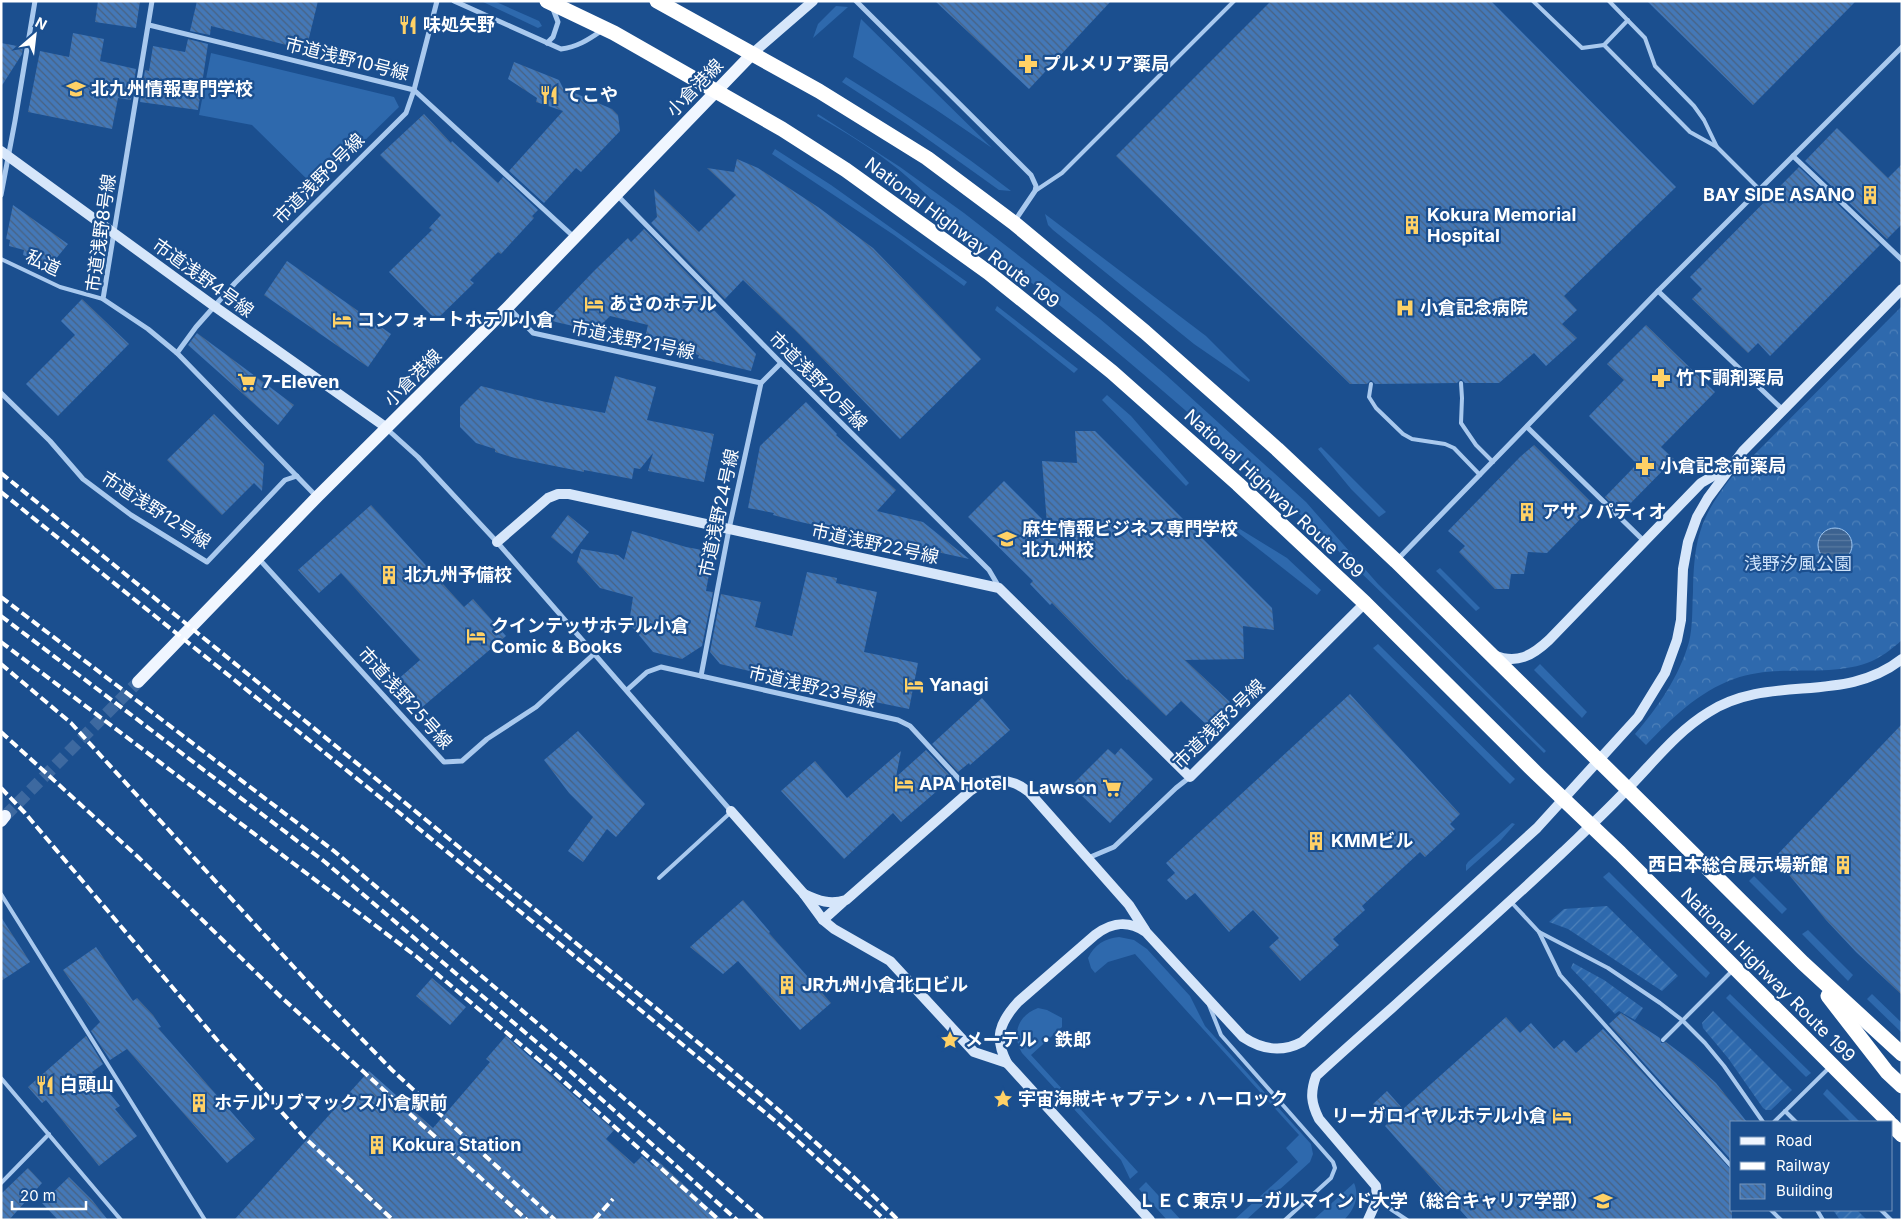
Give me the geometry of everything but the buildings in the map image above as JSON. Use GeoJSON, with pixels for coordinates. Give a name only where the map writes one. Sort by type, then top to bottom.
{"type":"FeatureCollection","features":[{"type":"Feature","properties":{"kind":"highway","name":"National Highway Route 199"},"geometry":{"type":"LineString","coordinates":[[546,1],[604,28],[782,129],[846,170],[945,240],[1035,309],[1112,372],[1238,484],[1365,603],[1888,1121]]}},
{"type":"Feature","properties":{"kind":"highway","name":"National Highway Route 199"},"geometry":{"type":"LineString","coordinates":[[657,1],[819,91],[927,158],[1014,223],[1145,332],[1277,449],[1396,561],[1803,964],[1902,1054]]}},
{"type":"Feature","properties":{"kind":"highway"},"geometry":{"type":"LineString","coordinates":[[1803,964],[1887,1072],[1902,1086]]}},
{"type":"Feature","properties":{"kind":"highway"},"geometry":{"type":"LineString","coordinates":[[1893,1126],[1902,1135]]}},
{"type":"Feature","properties":{"kind":"main road","name":"小倉港線"},"geometry":{"type":"LineString","coordinates":[[138,682],[317,497],[575,239],[753,53]]}},
{"type":"Feature","properties":{"kind":"street"},"geometry":{"type":"LineString","coordinates":[[1,195],[4,154],[16,121],[35,1]]}},
{"type":"Feature","properties":{"kind":"street","name":"市道浅野8号線"},"geometry":{"type":"LineString","coordinates":[[152,1],[102,299],[148,329],[176,353],[317,497]]}},
{"type":"Feature","properties":{"kind":"street","name":"市道浅野9号線"},"geometry":{"type":"LineString","coordinates":[[176,353],[214,306],[406,113],[414,90],[437,1]]}},
{"type":"Feature","properties":{"kind":"street"},"geometry":{"type":"LineString","coordinates":[[454,1],[561,49],[571,48],[585,42],[604,28]]}},
{"type":"Feature","properties":{"kind":"street"},"geometry":{"type":"LineString","coordinates":[[546,1],[554,11],[558,22],[553,37],[547,44]]}},
{"type":"Feature","properties":{"kind":"street"},"geometry":{"type":"LineString","coordinates":[[753,53],[813,1]]}},
{"type":"Feature","properties":{"kind":"street"},"geometry":{"type":"LineString","coordinates":[[856,1],[1031,175],[1036,186],[1034,192],[1014,223]]}},
{"type":"Feature","properties":{"kind":"street","name":"市道浅野10号線"},"geometry":{"type":"LineString","coordinates":[[148,25],[414,90],[575,239]]}},
{"type":"Feature","properties":{"kind":"street"},"geometry":{"type":"LineString","coordinates":[[1396,561],[1658,291],[1902,47]]}},
{"type":"Feature","properties":{"kind":"street","name":"市道浅野4号線"},"geometry":{"type":"LineString","coordinates":[[4,154],[387,428]]}},
{"type":"Feature","properties":{"kind":"street"},"geometry":{"type":"LineString","coordinates":[[1793,156],[1902,260]]}},
{"type":"Feature","properties":{"kind":"street","name":"市道浅野20号線"},"geometry":{"type":"LineString","coordinates":[[616,194],[781,363],[988,570],[999,588]]}},
{"type":"Feature","properties":{"kind":"street"},"geometry":{"type":"LineString","coordinates":[[823,920],[970,791],[978,785],[995,780],[1004,780],[1020,785],[1029,792],[1129,905],[1146,932],[1243,1037],[1252,1043],[1272,1049],[1283,1049],[1302,1042],[1537,828],[1638,717],[1654,692],[1671,658],[1681,620],[1683,568],[1688,542],[1697,517],[1708,498],[1743,452],[1902,289]]}},
{"type":"Feature","properties":{"kind":"street"},"geometry":{"type":"LineString","coordinates":[[1658,291],[1784,411]]}},
{"type":"Feature","properties":{"kind":"street","name":"市道浅野21号線"},"geometry":{"type":"LineString","coordinates":[[508,307],[533,333],[761,383]]}},
{"type":"Feature","properties":{"kind":"street"},"geometry":{"type":"LineString","coordinates":[[761,383],[781,363]]}},
{"type":"Feature","properties":{"kind":"street","name":"市道浅野24号線"},"geometry":{"type":"LineString","coordinates":[[701,676],[729,529],[761,383]]}},
{"type":"Feature","properties":{"kind":"street","name":"市道浅野12号線"},"geometry":{"type":"LineString","coordinates":[[1,393],[50,441],[84,479],[131,515],[207,562],[285,480],[297,476]]}},
{"type":"Feature","properties":{"kind":"street"},"geometry":{"type":"LineString","coordinates":[[1527,427],[1645,543]]}},
{"type":"Feature","properties":{"kind":"street"},"geometry":{"type":"LineString","coordinates":[[387,428],[418,457],[497,542],[804,894],[823,920],[834,929],[890,961],[974,1052],[1007,1063]]}},
{"type":"Feature","properties":{"kind":"street"},"geometry":{"type":"LineString","coordinates":[[1489,653],[1501,658],[1514,660],[1524,658],[1536,652],[1701,484],[1713,476],[1727,472]]}},
{"type":"Feature","properties":{"kind":"street","name":"市道浅野22号線"},"geometry":{"type":"LineString","coordinates":[[497,542],[548,498],[558,494],[568,494],[999,588]]}},
{"type":"Feature","properties":{"kind":"street","name":"市道浅野25号線"},"geometry":{"type":"LineString","coordinates":[[258,557],[444,762],[462,761],[487,739],[536,707],[595,653]]}},
{"type":"Feature","properties":{"kind":"street"},"geometry":{"type":"LineString","coordinates":[[999,588],[1190,777]]}},
{"type":"Feature","properties":{"kind":"street","name":"市道浅野3号線"},"geometry":{"type":"LineString","coordinates":[[1088,858],[1114,847],[1190,777],[1365,603]]}},
{"type":"Feature","properties":{"kind":"street"},"geometry":{"type":"LineString","coordinates":[[1368,1220],[1377,1200],[1376,1186],[1329,1133],[1313,1106],[1311,1095],[1316,1076],[1510,901],[1590,826],[1692,724],[1721,704],[1742,696],[1761,692],[1850,684],[1878,674],[1902,659]]}},
{"type":"Feature","properties":{"kind":"street","name":"市道浅野23号線"},"geometry":{"type":"LineString","coordinates":[[627,690],[654,669],[661,667],[905,722],[970,791]]}},
{"type":"Feature","properties":{"kind":"street"},"geometry":{"type":"LineString","coordinates":[[804,894],[831,904],[846,900]]}},
{"type":"Feature","properties":{"kind":"street"},"geometry":{"type":"LineString","coordinates":[[1146,932],[1137,926],[1126,924],[1115,924],[1104,928],[1018,1002],[1004,1021],[999,1039],[1000,1050],[1007,1063],[1150,1220]]}},
{"type":"Feature","properties":{"kind":"lane"},"geometry":{"type":"LineString","coordinates":[[1034,192],[1062,173],[1234,1]]}},
{"type":"Feature","properties":{"kind":"lane"},"geometry":{"type":"LineString","coordinates":[[1533,1],[1582,48],[1604,45],[1628,20]]}},
{"type":"Feature","properties":{"kind":"lane"},"geometry":{"type":"LineString","coordinates":[[1609,1],[1645,38],[1655,66],[1694,106],[1704,120],[1716,147]]}},
{"type":"Feature","properties":{"kind":"lane"},"geometry":{"type":"LineString","coordinates":[[1604,45],[1690,132],[1716,147],[1759,189]]}},
{"type":"Feature","properties":{"kind":"lane","name":"私道"},"geometry":{"type":"LineString","coordinates":[[1,259],[60,287],[102,299]]}},
{"type":"Feature","properties":{"kind":"lane"},"geometry":{"type":"LineString","coordinates":[[1461,383],[1460,423],[1476,445],[1493,462]]}},
{"type":"Feature","properties":{"kind":"lane"},"geometry":{"type":"LineString","coordinates":[[1371,384],[1369,397],[1376,408],[1403,434],[1412,439],[1445,444],[1454,448],[1480,475]]}},
{"type":"Feature","properties":{"kind":"lane"},"geometry":{"type":"LineString","coordinates":[[659,878],[731,811]]}},
{"type":"Feature","properties":{"kind":"lane"},"geometry":{"type":"LineString","coordinates":[[1,894],[205,1220]]}},
{"type":"Feature","properties":{"kind":"lane"},"geometry":{"type":"LineString","coordinates":[[1510,901],[1539,932],[1560,976],[1730,1164]]}},
{"type":"Feature","properties":{"kind":"lane"},"geometry":{"type":"LineString","coordinates":[[1539,932],[1608,968],[1682,1020],[1724,1066],[1762,1121]]}},
{"type":"Feature","properties":{"kind":"lane"},"geometry":{"type":"LineString","coordinates":[[1663,1040],[1735,968]]}},
{"type":"Feature","properties":{"kind":"lane"},"geometry":{"type":"LineString","coordinates":[[1207,999],[1221,1035],[1334,1162],[1335,1168],[1331,1178],[1285,1220]]}},
{"type":"Feature","properties":{"kind":"lane"},"geometry":{"type":"LineString","coordinates":[[1775,1121],[1832,1066]]}},
{"type":"Feature","properties":{"kind":"lane"},"geometry":{"type":"LineString","coordinates":[[1,1078],[121,1220]]}},
{"type":"Feature","properties":{"kind":"lane"},"geometry":{"type":"LineString","coordinates":[[1785,1112],[1795,1121]]}},
{"type":"Feature","properties":{"kind":"lane"},"geometry":{"type":"LineString","coordinates":[[1,1183],[50,1134]]}},
{"type":"Feature","properties":{"kind":"lane"},"geometry":{"type":"LineString","coordinates":[[1377,1200],[1407,1220]]}},
{"type":"Feature","properties":{"kind":"lane"},"geometry":{"type":"LineString","coordinates":[[1772,1211],[1781,1220]]}},
{"type":"Feature","properties":{"kind":"lane"},"geometry":{"type":"LineString","coordinates":[[1882,1211],[1891,1220]]}},
{"type":"Feature","properties":{"kind":"green space"},"geometry":{"type":"Polygon","coordinates":[[[481,1],[494,1],[539,21],[542,26],[538,28],[481,1]]]}},
{"type":"Feature","properties":{"kind":"green space"},"geometry":{"type":"Polygon","coordinates":[[[836,6],[848,7],[813,38],[818,24],[836,6]]]}},
{"type":"Feature","properties":{"kind":"green space"},"geometry":{"type":"Polygon","coordinates":[[[861,19],[992,148],[853,57],[861,19]]]}},
{"type":"Feature","properties":{"kind":"green space"},"geometry":{"type":"Polygon","coordinates":[[[211,53],[394,97],[399,107],[316,188],[252,125],[199,115],[211,53]]]}},
{"type":"Feature","properties":{"kind":"green space"},"geometry":{"type":"Polygon","coordinates":[[[846,77],[930,132],[1011,191],[999,190],[908,125],[842,82],[846,77]]]}},
{"type":"Feature","properties":{"kind":"green space"},"geometry":{"type":"Polygon","coordinates":[[[818,114],[900,167],[964,213],[1100,319],[1166,375],[1306,502],[1378,584],[1546,751],[1544,753],[1353,565],[1205,427],[1111,347],[971,235],[898,169],[859,141],[817,116],[818,114]]]}},
{"type":"Feature","properties":{"kind":"green space"},"geometry":{"type":"Polygon","coordinates":[[[775,149],[831,185],[967,282],[964,286],[894,235],[772,154],[775,149]]]}},
{"type":"Feature","properties":{"kind":"green space"},"geometry":{"type":"Polygon","coordinates":[[[1045,214],[1206,336],[1250,380],[1249,382],[1194,344],[1053,230],[1048,225],[1045,214]]]}},
{"type":"Feature","properties":{"kind":"green space"},"geometry":{"type":"Polygon","coordinates":[[[997,306],[1078,369],[1074,373],[995,310],[997,306]]]}},
{"type":"Feature","properties":{"kind":"green space","name":"浅野汐風公園"},"geometry":{"type":"Polygon","coordinates":[[[1902,306],[1902,640],[1876,659],[1851,667],[1835,670],[1750,674],[1721,684],[1697,698],[1646,745],[1635,734],[1667,691],[1680,667],[1689,642],[1697,544],[1700,531],[1711,506],[1730,479],[1902,306]]]}},
{"type":"Feature","properties":{"kind":"green space"},"geometry":{"type":"Polygon","coordinates":[[[1107,395],[1131,416],[1189,483],[1186,486],[1102,400],[1107,395]]]}},
{"type":"Feature","properties":{"kind":"green space"},"geometry":{"type":"Polygon","coordinates":[[[1321,447],[1386,512],[1379,517],[1351,489],[1318,449],[1321,447]]]}},
{"type":"Feature","properties":{"kind":"green space"},"geometry":{"type":"Polygon","coordinates":[[[1235,526],[1287,558],[1321,590],[1317,595],[1232,528],[1235,526]]]}},
{"type":"Feature","properties":{"kind":"green space"},"geometry":{"type":"Polygon","coordinates":[[[1440,568],[1480,608],[1476,611],[1436,571],[1440,568]]]}},
{"type":"Feature","properties":{"kind":"green space"},"geometry":{"type":"Polygon","coordinates":[[[1378,644],[1515,779],[1510,784],[1373,648],[1378,644]]]}},
{"type":"Feature","properties":{"kind":"green space"},"geometry":{"type":"Polygon","coordinates":[[[1540,664],[1587,712],[1582,718],[1534,670],[1540,664]]]}},
{"type":"Feature","properties":{"kind":"green space"},"geometry":{"type":"Polygon","coordinates":[[[1512,823],[1515,824],[1501,840],[1466,871],[1468,862],[1512,823]]]}},
{"type":"Feature","properties":{"kind":"green space"},"geometry":{"type":"Polygon","coordinates":[[[1609,872],[1710,973],[1706,978],[1603,877],[1609,872]]]}},
{"type":"Feature","properties":{"kind":"green space"},"geometry":{"type":"Polygon","coordinates":[[[1754,876],[1787,909],[1782,914],[1749,881],[1754,876]]]}},
{"type":"Feature","properties":{"kind":"green space"},"geometry":{"type":"Polygon","coordinates":[[[1607,906],[1678,976],[1662,991],[1568,929],[1549,922],[1564,909],[1607,906]]]}},
{"type":"Feature","properties":{"kind":"green space"},"geometry":{"type":"Polygon","coordinates":[[[1808,930],[1853,975],[1848,981],[1802,934],[1808,930]]]}},
{"type":"Feature","properties":{"kind":"green space"},"geometry":{"type":"Polygon","coordinates":[[[1119,937],[1134,940],[1147,949],[1190,996],[1205,1026],[1311,1144],[1313,1154],[1310,1162],[1246,1220],[1234,1220],[1298,1162],[1286,1148],[1299,1135],[1135,954],[1108,962],[1095,973],[1091,968],[1088,958],[1090,953],[1100,943],[1119,937]]]}},
{"type":"Feature","properties":{"kind":"green space"},"geometry":{"type":"Polygon","coordinates":[[[1573,963],[1604,980],[1643,1008],[1635,1020],[1619,1011],[1615,1014],[1571,968],[1573,963]]]}},
{"type":"Feature","properties":{"kind":"green space"},"geometry":{"type":"Polygon","coordinates":[[[1730,994],[1811,1073],[1806,1077],[1726,998],[1730,994]]]}},
{"type":"Feature","properties":{"kind":"green space"},"geometry":{"type":"Polygon","coordinates":[[[1872,994],[1902,1023],[1902,1033],[1867,999],[1872,994]]]}},
{"type":"Feature","properties":{"kind":"green space"},"geometry":{"type":"Polygon","coordinates":[[[1038,1008],[1047,1010],[1062,1018],[1062,1027],[1031,1055],[1138,1172],[1130,1179],[1121,1160],[1022,1053],[1017,1039],[1018,1026],[1026,1015],[1038,1008]]]}},
{"type":"Feature","properties":{"kind":"green space"},"geometry":{"type":"Polygon","coordinates":[[[1713,1011],[1792,1090],[1771,1110],[1763,1108],[1728,1058],[1703,1028],[1702,1023],[1713,1011]]]}},
{"type":"Feature","properties":{"kind":"green space"},"geometry":{"type":"Polygon","coordinates":[[[1827,1089],[1859,1121],[1850,1121],[1823,1094],[1827,1089]]]}},
{"type":"Feature","properties":{"kind":"green space"},"geometry":{"type":"Polygon","coordinates":[[[1146,1182],[1181,1220],[1167,1220],[1139,1189],[1146,1182]]]}},
{"type":"Feature","properties":{"kind":"green space"},"geometry":{"type":"Polygon","coordinates":[[[1354,1183],[1356,1188],[1355,1203],[1351,1212],[1344,1220],[1313,1220],[1354,1183]]]}},
{"type":"Feature","properties":{"kind":"green space"},"geometry":{"type":"Polygon","coordinates":[[[1834,1211],[1858,1211],[1867,1220],[1840,1220],[1834,1211]]]}},
{"type":"Feature","properties":{"kind":"shaded area"},"geometry":{"type":"Polygon","coordinates":[[[1835,528],[1842,529],[1847,533],[1851,538],[1851,552],[1847,557],[1842,561],[1835,562],[1828,561],[1823,557],[1819,552],[1818,545],[1819,538],[1823,533],[1828,529],[1835,528]]]}},
{"type":"Feature","properties":{"kind":"tunnel"},"geometry":{"type":"LineString","coordinates":[[5,816],[138,682]]}},
{"type":"Feature","properties":{"kind":"railway"},"geometry":{"type":"LineString","coordinates":[[1,473],[732,1071],[817,1144],[898,1220]]}},
{"type":"Feature","properties":{"kind":"railway"},"geometry":{"type":"LineString","coordinates":[[1,492],[407,819],[660,1026],[779,1124],[885,1220]]}},
{"type":"Feature","properties":{"kind":"railway"},"geometry":{"type":"LineString","coordinates":[[1,597],[334,851],[570,1051],[763,1220]]}},
{"type":"Feature","properties":{"kind":"railway"},"geometry":{"type":"LineString","coordinates":[[1,616],[325,862],[561,1063],[737,1220]]}},
{"type":"Feature","properties":{"kind":"railway"},"geometry":{"type":"LineString","coordinates":[[1,642],[417,957],[552,1071],[719,1220]]}},
{"type":"Feature","properties":{"kind":"railway"},"geometry":{"type":"LineString","coordinates":[[1,664],[71,723],[323,999],[392,1070],[555,1220]]}},
{"type":"Feature","properties":{"kind":"railway"},"geometry":{"type":"LineString","coordinates":[[1,732],[137,856],[281,997],[527,1220]]}},
{"type":"Feature","properties":{"kind":"railway"},"geometry":{"type":"LineString","coordinates":[[1,788],[25,813],[217,1040],[304,1137],[393,1220]]}},
{"type":"Feature","properties":{"kind":"railway"},"geometry":{"type":"LineString","coordinates":[[594,1220],[613,1199]]}},
{"type":"Feature","properties":{"kind":"place","name":"味処矢野"},"geometry":{"type":"Point","coordinates":[408,25]}},
{"type":"Feature","properties":{"kind":"place","name":"プルメリア薬局"},"geometry":{"type":"Point","coordinates":[1028,64]}},
{"type":"Feature","properties":{"kind":"place","name":"北九州情報専門学校"},"geometry":{"type":"Point","coordinates":[76,89]}},
{"type":"Feature","properties":{"kind":"place","name":"てこや"},"geometry":{"type":"Point","coordinates":[549,95]}},
{"type":"Feature","properties":{"kind":"place","name":"BAY SIDE ASANO"},"geometry":{"type":"Point","coordinates":[1870,195]}},
{"type":"Feature","properties":{"kind":"place","name":"Kokura Memorial Hospital"},"geometry":{"type":"Point","coordinates":[1412,225]}},
{"type":"Feature","properties":{"kind":"place","name":"あさのホテル"},"geometry":{"type":"Point","coordinates":[594,304]}},
{"type":"Feature","properties":{"kind":"place","name":"小倉記念病院"},"geometry":{"type":"Point","coordinates":[1405,308]}},
{"type":"Feature","properties":{"kind":"place","name":"コンフォートホテル小倉"},"geometry":{"type":"Point","coordinates":[342,320]}},
{"type":"Feature","properties":{"kind":"place","name":"竹下調剤薬局"},"geometry":{"type":"Point","coordinates":[1661,378]}},
{"type":"Feature","properties":{"kind":"place","name":"7-Eleven"},"geometry":{"type":"Point","coordinates":[247,382]}},
{"type":"Feature","properties":{"kind":"place","name":"小倉記念前薬局"},"geometry":{"type":"Point","coordinates":[1645,466]}},
{"type":"Feature","properties":{"kind":"place","name":"アサノパティオ"},"geometry":{"type":"Point","coordinates":[1527,512]}},
{"type":"Feature","properties":{"kind":"place","name":"麻生情報ビジネス専門学校 北九州校"},"geometry":{"type":"Point","coordinates":[1007,539]}},
{"type":"Feature","properties":{"kind":"place","name":"北九州予備校"},"geometry":{"type":"Point","coordinates":[389,575]}},
{"type":"Feature","properties":{"kind":"place","name":"クインテッサホテル小倉 Comic & Books"},"geometry":{"type":"Point","coordinates":[476,636]}},
{"type":"Feature","properties":{"kind":"place","name":"Yanagi"},"geometry":{"type":"Point","coordinates":[914,685]}},
{"type":"Feature","properties":{"kind":"place","name":"APA Hotel"},"geometry":{"type":"Point","coordinates":[904,784]}},
{"type":"Feature","properties":{"kind":"place","name":"Lawson"},"geometry":{"type":"Point","coordinates":[1112,788]}},
{"type":"Feature","properties":{"kind":"place","name":"KMMビル"},"geometry":{"type":"Point","coordinates":[1316,841]}},
{"type":"Feature","properties":{"kind":"place","name":"西日本総合展示場新館"},"geometry":{"type":"Point","coordinates":[1843,865]}},
{"type":"Feature","properties":{"kind":"place","name":"JR九州小倉北口ビル"},"geometry":{"type":"Point","coordinates":[787,985]}},
{"type":"Feature","properties":{"kind":"place","name":"メーテル・鉄郎"},"geometry":{"type":"Point","coordinates":[950,1040]}},
{"type":"Feature","properties":{"kind":"place","name":"白頭山"},"geometry":{"type":"Point","coordinates":[45,1085]}},
{"type":"Feature","properties":{"kind":"place","name":"宇宙海賊キャプテン・ハーロック"},"geometry":{"type":"Point","coordinates":[1003,1099]}},
{"type":"Feature","properties":{"kind":"place","name":"ホテルリブマックス小倉駅前"},"geometry":{"type":"Point","coordinates":[199,1103]}},
{"type":"Feature","properties":{"kind":"place","name":"リーガロイヤルホテル小倉"},"geometry":{"type":"Point","coordinates":[1562,1116]}},
{"type":"Feature","properties":{"kind":"place","name":"Kokura Station"},"geometry":{"type":"Point","coordinates":[377,1145]}},
{"type":"Feature","properties":{"kind":"place","name":"ＬＥＣ東京リーガルマインド大学（総合キャリア学部）"},"geometry":{"type":"Point","coordinates":[1603,1201]}}]}
